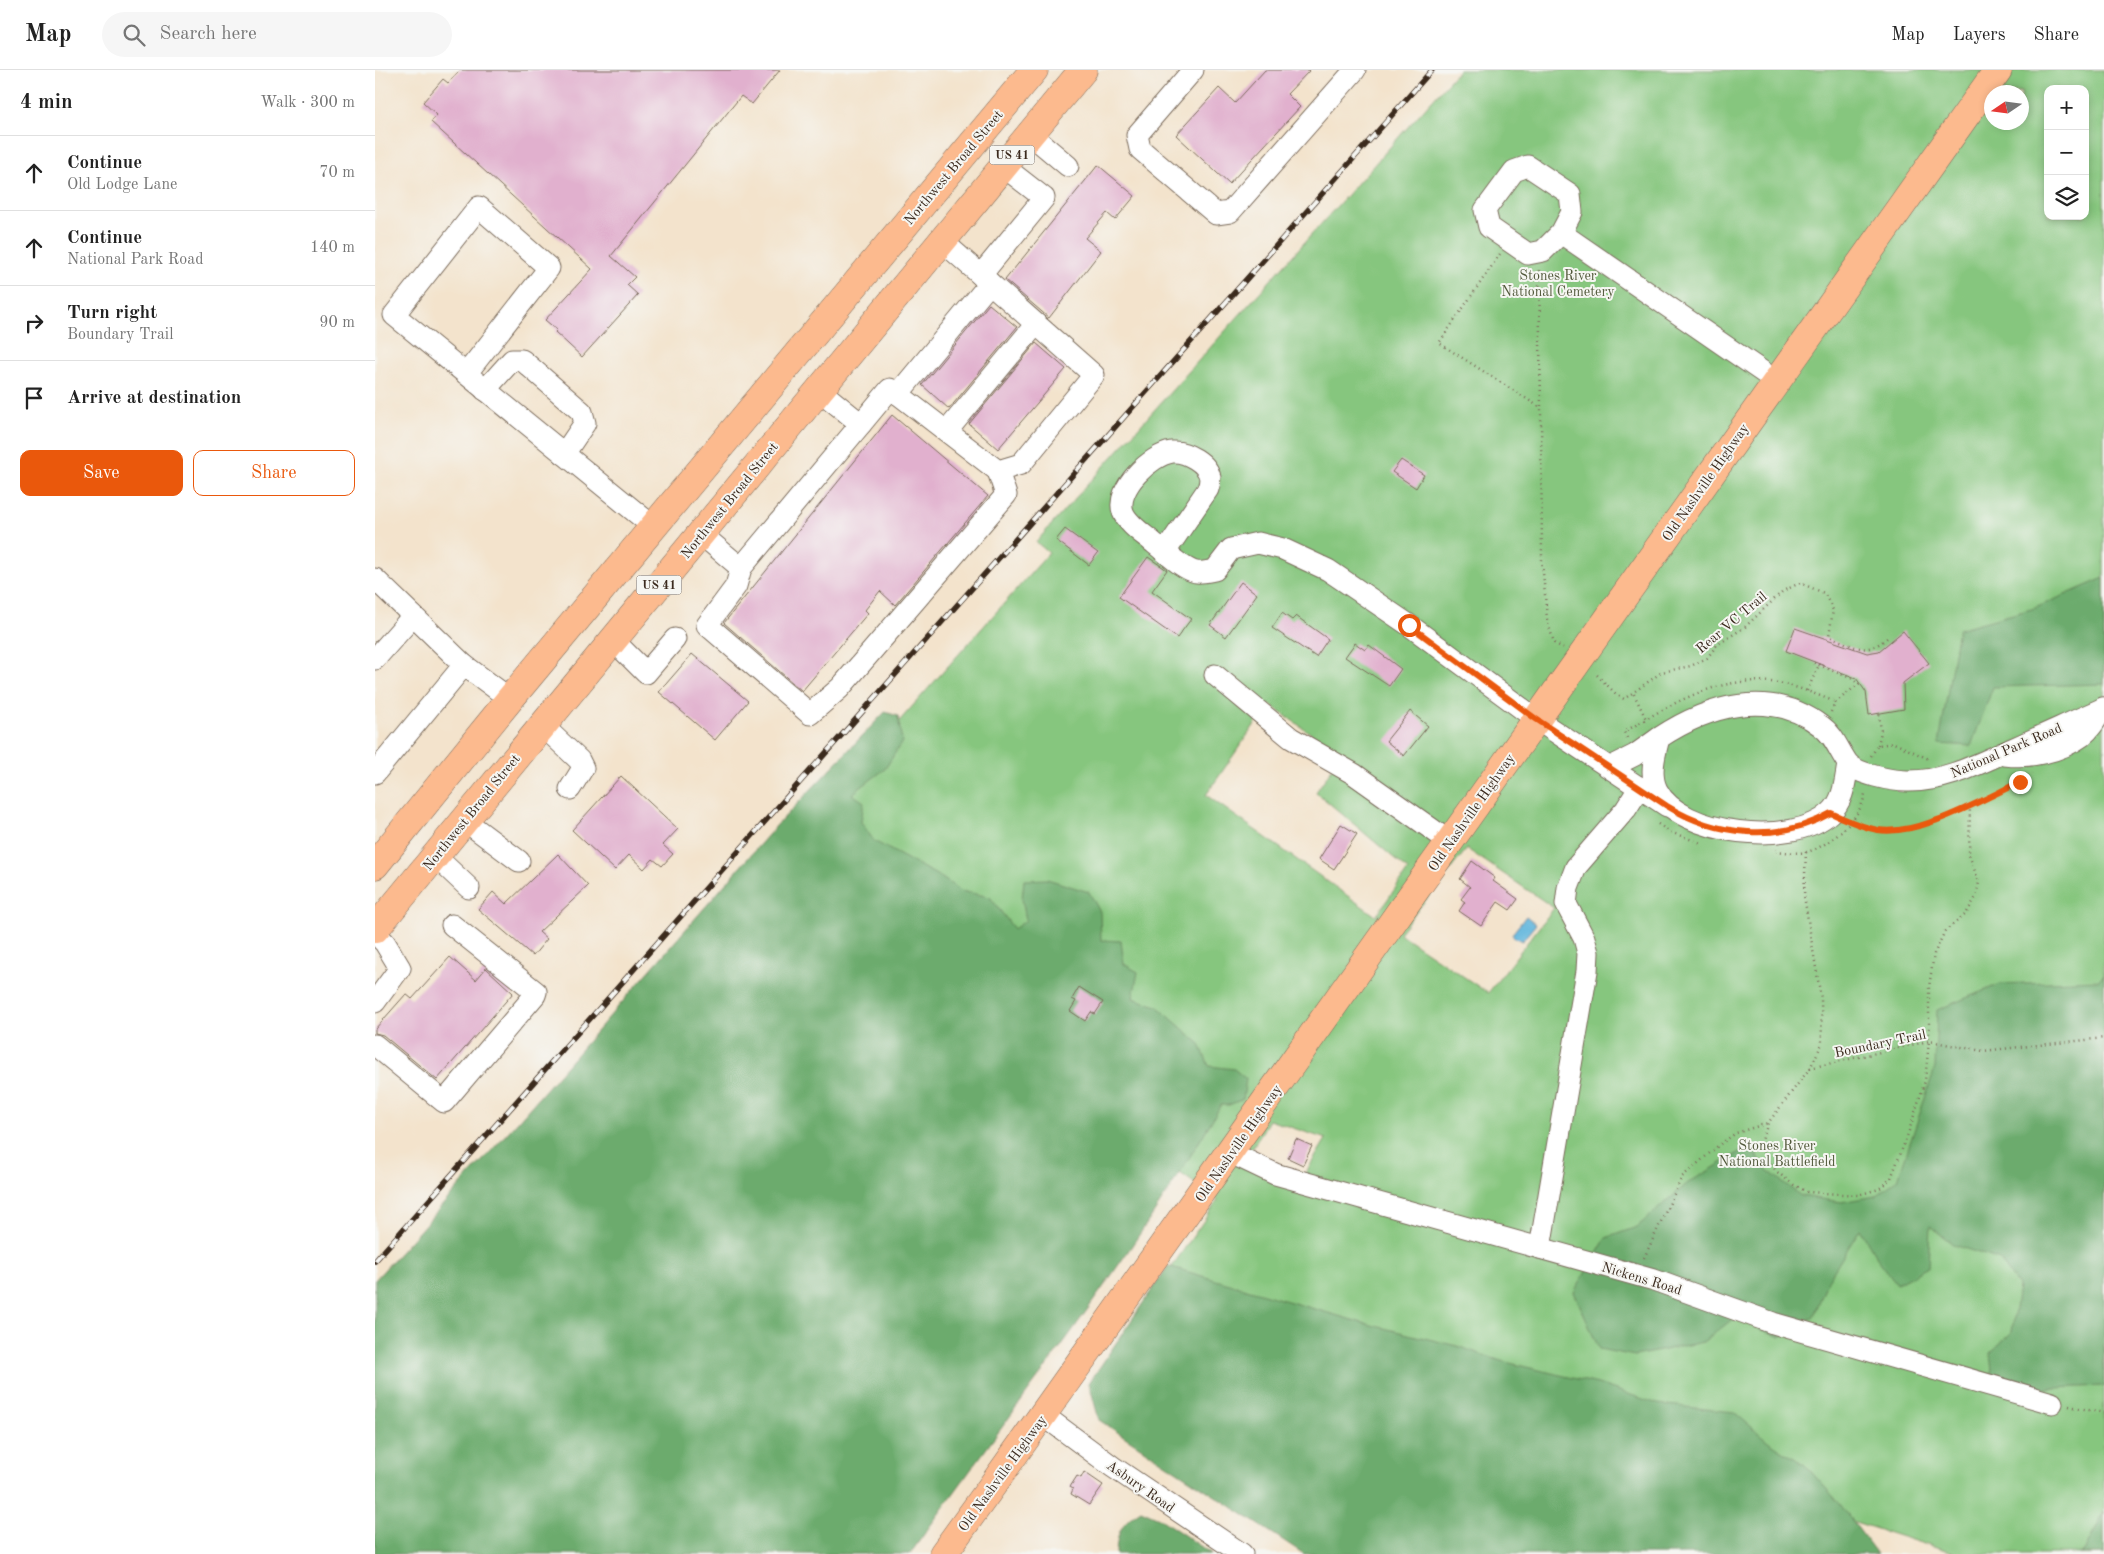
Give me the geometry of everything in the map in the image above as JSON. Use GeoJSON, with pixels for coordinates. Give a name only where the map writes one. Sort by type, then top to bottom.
{"type":"FeatureCollection","features":[{"type":"Feature","properties":{"kind":"main road","name":"Northwest Broad Street"},"geometry":{"type":"LineString","coordinates":[[375,865],[510,699],[655,528],[1034,70]]}},
{"type":"Feature","properties":{"kind":"main road","name":"Northwest Broad Street"},"geometry":{"type":"LineString","coordinates":[[375,929],[1083,70]]}},
{"type":"Feature","properties":{"kind":"main road","name":"Old Nashville Highway"},"geometry":{"type":"LineString","coordinates":[[943,1554],[1231,1153],[1536,719],[1571,654],[1776,382],[1998,70]]}},
{"type":"Feature","properties":{"kind":"main road"},"geometry":{"type":"LineString","coordinates":[[913,217],[941,240]]}},
{"type":"Feature","properties":{"kind":"main road"},"geometry":{"type":"LineString","coordinates":[[655,528],[694,543]]}},
{"type":"Feature","properties":{"kind":"main road"},"geometry":{"type":"LineString","coordinates":[[510,699],[542,726]]}},
{"type":"Feature","properties":{"kind":"street"},"geometry":{"type":"LineString","coordinates":[[1193,70],[1137,134],[1137,142],[1140,149],[1216,214],[1223,215],[1230,212],[1355,70]]}},
{"type":"Feature","properties":{"kind":"street"},"geometry":{"type":"LineString","coordinates":[[1030,134],[1068,166]]}},
{"type":"Feature","properties":{"kind":"street"},"geometry":{"type":"LineString","coordinates":[[898,394],[1044,198],[1003,166]]}},
{"type":"Feature","properties":{"kind":"street"},"geometry":{"type":"LineString","coordinates":[[1528,166],[1571,194],[1573,212],[1561,233],[1543,251],[1528,254],[1489,227],[1485,210],[1514,171],[1528,166]]}},
{"type":"Feature","properties":{"kind":"street"},"geometry":{"type":"LineString","coordinates":[[465,374],[549,268],[479,208],[394,315],[465,374],[655,528]]}},
{"type":"Feature","properties":{"kind":"street"},"geometry":{"type":"LineString","coordinates":[[1561,233],[1776,382]]}},
{"type":"Feature","properties":{"kind":"street"},"geometry":{"type":"LineString","coordinates":[[941,240],[1094,375],[1021,464],[998,471]]}},
{"type":"Feature","properties":{"kind":"street"},"geometry":{"type":"LineString","coordinates":[[947,431],[1036,324]]}},
{"type":"Feature","properties":{"kind":"street"},"geometry":{"type":"LineString","coordinates":[[485,390],[512,360],[522,360],[582,412],[585,423],[564,454]]}},
{"type":"Feature","properties":{"kind":"street"},"geometry":{"type":"LineString","coordinates":[[891,389],[998,471],[1006,495],[968,542],[840,688],[810,714],[707,625],[737,586],[741,568],[861,424],[891,389]]}},
{"type":"Feature","properties":{"kind":"street"},"geometry":{"type":"LineString","coordinates":[[819,390],[861,424]]}},
{"type":"Feature","properties":{"kind":"street"},"geometry":{"type":"LineString","coordinates":[[1165,552],[1208,489],[1210,478],[1203,465],[1197,460],[1185,454],[1173,452],[1150,461],[1125,490],[1122,502],[1123,512],[1131,524],[1165,552],[1197,572],[1215,570],[1231,549],[1258,543],[1283,549],[1328,570],[1409,625],[1536,719],[1611,767],[1667,806],[1686,817],[1708,826],[1743,831],[1777,832],[1794,830],[1813,824],[1831,813],[1843,796],[1848,764],[1836,741],[1821,726],[1801,714],[1779,708],[1751,704],[1713,710],[1696,716],[1635,755],[1611,767]]}},
{"type":"Feature","properties":{"kind":"street"},"geometry":{"type":"LineString","coordinates":[[694,543],[741,568]]}},
{"type":"Feature","properties":{"kind":"street"},"geometry":{"type":"LineString","coordinates":[[375,579],[465,665],[510,699]]}},
{"type":"Feature","properties":{"kind":"street"},"geometry":{"type":"LineString","coordinates":[[375,659],[413,616]]}},
{"type":"Feature","properties":{"kind":"street"},"geometry":{"type":"LineString","coordinates":[[613,640],[646,673],[675,639]]}},
{"type":"Feature","properties":{"kind":"street"},"geometry":{"type":"LineString","coordinates":[[375,774],[465,665]]}},
{"type":"Feature","properties":{"kind":"street"},"geometry":{"type":"LineString","coordinates":[[1215,674],[1291,738],[1354,774],[1450,842]]}},
{"type":"Feature","properties":{"kind":"street","name":"National Park Road"},"geometry":{"type":"LineString","coordinates":[[1848,764],[1867,774],[1907,781],[1946,776],[2104,708]]}},
{"type":"Feature","properties":{"kind":"street"},"geometry":{"type":"LineString","coordinates":[[542,726],[579,760],[583,768],[570,789]]}},
{"type":"Feature","properties":{"kind":"street"},"geometry":{"type":"LineString","coordinates":[[1659,738],[1653,764],[1656,788],[1667,806]]}},
{"type":"Feature","properties":{"kind":"street"},"geometry":{"type":"LineString","coordinates":[[1540,1248],[1587,971],[1587,952],[1584,938],[1566,904],[1568,888],[1576,867],[1626,809],[1640,787]]}},
{"type":"Feature","properties":{"kind":"street"},"geometry":{"type":"LineString","coordinates":[[464,820],[519,861]]}},
{"type":"Feature","properties":{"kind":"street"},"geometry":{"type":"LineString","coordinates":[[435,856],[469,888]]}},
{"type":"Feature","properties":{"kind":"street"},"geometry":{"type":"LineString","coordinates":[[375,1046],[444,1102],[535,995],[536,992],[452,925]]}},
{"type":"Feature","properties":{"kind":"street"},"geometry":{"type":"LineString","coordinates":[[375,933],[385,943],[400,968],[375,1002]]}},
{"type":"Feature","properties":{"kind":"street","name":"Nickens Road"},"geometry":{"type":"LineString","coordinates":[[1231,1153],[1275,1174],[1637,1275],[1773,1323],[2052,1403]]}},
{"type":"Feature","properties":{"kind":"street","name":"Asbury Road"},"geometry":{"type":"LineString","coordinates":[[1043,1415],[1113,1467],[1242,1554]]}},
{"type":"Feature","properties":{"kind":"path"},"geometry":{"type":"LineString","coordinates":[[1509,240],[1439,342],[1541,408]]}},
{"type":"Feature","properties":{"kind":"path"},"geometry":{"type":"LineString","coordinates":[[1537,252],[1540,280],[1542,540],[1547,619],[1554,643],[1571,654],[1616,694],[1624,699],[1634,694],[1646,719]]}},
{"type":"Feature","properties":{"kind":"path","name":"Rear VC Trail"},"geometry":{"type":"LineString","coordinates":[[1634,694],[1662,672],[1691,666],[1707,658],[1717,645],[1745,627],[1783,591],[1799,583],[1824,593],[1833,610],[1829,636],[1864,650],[1876,648],[1887,638]]}},
{"type":"Feature","properties":{"kind":"path"},"geometry":{"type":"LineString","coordinates":[[1814,663],[1853,679],[1859,684],[1836,702],[1828,718]]}},
{"type":"Feature","properties":{"kind":"path"},"geometry":{"type":"LineString","coordinates":[[1807,691],[1819,665]]}},
{"type":"Feature","properties":{"kind":"path"},"geometry":{"type":"LineString","coordinates":[[1878,745],[1881,732],[1879,713]]}},
{"type":"Feature","properties":{"kind":"path"},"geometry":{"type":"LineString","coordinates":[[1831,813],[1861,826],[1897,831],[1935,821],[2020,782],[2038,769]]}},
{"type":"Feature","properties":{"kind":"path"},"geometry":{"type":"LineString","coordinates":[[1806,852],[1804,896],[1821,998],[1821,1044],[1810,1068],[1768,1123],[1761,1143],[1765,1157],[1777,1172],[1807,1192],[1858,1195],[1879,1189],[1891,1178],[1925,1081],[1929,1041],[1929,987],[1934,954],[1945,931],[1966,914],[1976,897],[1979,882],[1969,855],[1970,804]]}},
{"type":"Feature","properties":{"kind":"path","name":"Boundary Trail"},"geometry":{"type":"LineString","coordinates":[[1810,1068],[1929,1041],[1983,1051],[2104,1038]]}},
{"type":"Feature","properties":{"kind":"path"},"geometry":{"type":"LineString","coordinates":[[1637,1275],[1682,1177],[1719,1144],[1736,1133],[1768,1123]]}},
{"type":"Feature","properties":{"kind":"path"},"geometry":{"type":"LineString","coordinates":[[2052,1403],[2104,1413]]}},
{"type":"Feature","properties":{"kind":"green space","name":"Stones River National Battlefield"},"geometry":{"type":"Polygon","coordinates":[[[1459,70],[2104,70],[2104,1554],[1955,1554],[1474,1400],[1158,1287],[1218,1200],[762,875],[1049,553],[1036,542],[1459,70]],[[1269,704],[1206,795],[1376,916],[1408,870],[1316,792],[1341,755],[1269,704]],[[1467,849],[1399,933],[1488,993],[1554,908],[1467,849]],[[1269,1120],[1248,1156],[1305,1174],[1326,1139],[1269,1120]]]}},
{"type":"Feature","properties":{"kind":"green space"},"geometry":{"type":"Polygon","coordinates":[[[2104,578],[2104,684],[1993,687],[1971,746],[1939,744],[1958,629],[2035,608],[2104,578]]]}},
{"type":"Feature","properties":{"kind":"green space"},"geometry":{"type":"Polygon","coordinates":[[[885,712],[898,716],[902,742],[885,769],[852,794],[864,802],[861,822],[874,841],[942,878],[961,891],[990,897],[1014,929],[1026,920],[1022,899],[1024,880],[1047,879],[1089,892],[1100,912],[1101,940],[1121,941],[1124,964],[1138,972],[1133,998],[1157,1006],[1200,1044],[1209,1066],[1234,1069],[1246,1079],[1243,1099],[1229,1105],[1221,1105],[1149,1221],[1071,1333],[910,1554],[375,1554],[375,1280],[519,1120],[776,826],[885,712]]]}},
{"type":"Feature","properties":{"kind":"green space"},"geometry":{"type":"Polygon","coordinates":[[[2104,974],[2104,1386],[2030,1389],[1993,1380],[1990,1353],[2012,1332],[2018,1286],[2000,1260],[1954,1245],[1930,1226],[1928,1267],[1897,1284],[1877,1258],[1860,1229],[1827,1282],[1814,1316],[1780,1337],[1734,1318],[1703,1342],[1635,1356],[1599,1349],[1574,1292],[1606,1238],[1637,1227],[1688,1183],[1750,1146],[1767,1170],[1801,1196],[1841,1202],[1876,1196],[1898,1179],[1935,1068],[1937,1010],[2000,984],[2098,980],[2104,974]]]}},
{"type":"Feature","properties":{"kind":"green space"},"geometry":{"type":"Polygon","coordinates":[[[1168,1266],[1359,1322],[1457,1346],[1501,1361],[1598,1384],[1658,1404],[1734,1412],[1768,1441],[1805,1465],[1840,1504],[1877,1554],[1304,1554],[1099,1420],[1089,1383],[1168,1266]]]}},
{"type":"Feature","properties":{"kind":"green space"},"geometry":{"type":"Polygon","coordinates":[[[1141,1510],[1159,1518],[1212,1554],[1116,1554],[1119,1533],[1125,1523],[1141,1510]]]}},
{"type":"Feature","properties":{"kind":"green space"},"geometry":{"type":"Polygon","coordinates":[[[2104,1512],[2104,1554],[2080,1554],[2084,1552],[2104,1512]]]}},
{"type":"Feature","properties":{"kind":"water"},"geometry":{"type":"Polygon","coordinates":[[[1526,916],[1536,924],[1522,941],[1512,934],[1526,916]]]}},
{"type":"Feature","properties":{"kind":"building"},"geometry":{"type":"Polygon","coordinates":[[[460,70],[780,70],[752,104],[741,96],[611,256],[635,277],[627,285],[638,295],[582,357],[545,320],[592,269],[431,122],[437,115],[423,102],[443,79],[448,83],[460,70]]]}},
{"type":"Feature","properties":{"kind":"building"},"geometry":{"type":"Polygon","coordinates":[[[1265,70],[1310,70],[1287,94],[1300,107],[1229,184],[1176,135],[1219,88],[1235,103],[1265,70]]]}},
{"type":"Feature","properties":{"kind":"building"},"geometry":{"type":"Polygon","coordinates":[[[1098,165],[1135,196],[1115,220],[1107,213],[1085,238],[1101,251],[1049,318],[1005,280],[1098,165]]]}},
{"type":"Feature","properties":{"kind":"building"},"geometry":{"type":"Polygon","coordinates":[[[989,304],[1017,327],[949,409],[922,385],[989,304]]]}},
{"type":"Feature","properties":{"kind":"building"},"geometry":{"type":"Polygon","coordinates":[[[1036,343],[1066,369],[998,449],[969,424],[1036,343]]]}},
{"type":"Feature","properties":{"kind":"building"},"geometry":{"type":"Polygon","coordinates":[[[892,415],[988,496],[895,605],[880,591],[865,610],[868,613],[802,691],[724,623],[892,415]]]}},
{"type":"Feature","properties":{"kind":"building"},"geometry":{"type":"Polygon","coordinates":[[[1401,460],[1424,475],[1416,488],[1392,472],[1401,460]]]}},
{"type":"Feature","properties":{"kind":"building"},"geometry":{"type":"Polygon","coordinates":[[[1065,529],[1098,553],[1089,565],[1056,540],[1065,529]]]}},
{"type":"Feature","properties":{"kind":"building"},"geometry":{"type":"Polygon","coordinates":[[[1148,557],[1167,570],[1152,591],[1191,619],[1177,638],[1119,597],[1148,557]]]}},
{"type":"Feature","properties":{"kind":"building"},"geometry":{"type":"Polygon","coordinates":[[[1241,582],[1257,594],[1226,637],[1210,625],[1241,582]]]}},
{"type":"Feature","properties":{"kind":"building"},"geometry":{"type":"Polygon","coordinates":[[[1282,613],[1292,620],[1296,616],[1328,639],[1316,657],[1272,628],[1282,613]]]}},
{"type":"Feature","properties":{"kind":"building"},"geometry":{"type":"Polygon","coordinates":[[[1795,628],[1867,653],[1879,651],[1903,631],[1929,663],[1903,683],[1904,709],[1869,715],[1866,692],[1856,678],[1786,651],[1795,628]]]}},
{"type":"Feature","properties":{"kind":"building"},"geometry":{"type":"Polygon","coordinates":[[[1355,643],[1365,650],[1369,645],[1401,669],[1389,686],[1345,657],[1355,643]]]}},
{"type":"Feature","properties":{"kind":"building"},"geometry":{"type":"Polygon","coordinates":[[[692,654],[748,701],[715,740],[659,692],[692,654]]]}},
{"type":"Feature","properties":{"kind":"building"},"geometry":{"type":"Polygon","coordinates":[[[1410,711],[1428,726],[1404,756],[1386,741],[1410,711]]]}},
{"type":"Feature","properties":{"kind":"building"},"geometry":{"type":"Polygon","coordinates":[[[621,776],[678,829],[663,845],[673,854],[662,866],[653,859],[644,869],[629,855],[615,870],[572,830],[621,776]]]}},
{"type":"Feature","properties":{"kind":"building"},"geometry":{"type":"Polygon","coordinates":[[[1341,824],[1357,834],[1334,869],[1319,859],[1341,824]]]}},
{"type":"Feature","properties":{"kind":"building"},"geometry":{"type":"Polygon","coordinates":[[[558,854],[588,886],[539,932],[547,939],[533,956],[478,909],[493,892],[506,904],[558,854]]]}},
{"type":"Feature","properties":{"kind":"building"},"geometry":{"type":"Polygon","coordinates":[[[1472,861],[1495,878],[1493,881],[1518,899],[1510,910],[1498,902],[1481,926],[1459,911],[1465,902],[1461,899],[1470,887],[1460,879],[1472,861]]]}},
{"type":"Feature","properties":{"kind":"building"},"geometry":{"type":"Polygon","coordinates":[[[450,957],[476,980],[486,968],[513,993],[437,1080],[383,1035],[375,1033],[375,1029],[406,994],[412,999],[450,957]]]}},
{"type":"Feature","properties":{"kind":"building"},"geometry":{"type":"Polygon","coordinates":[[[1079,987],[1103,1002],[1095,1014],[1091,1012],[1085,1021],[1070,1011],[1076,1001],[1072,999],[1079,987]]]}},
{"type":"Feature","properties":{"kind":"building"},"geometry":{"type":"Polygon","coordinates":[[[1296,1139],[1312,1146],[1303,1165],[1288,1158],[1296,1139]]]}},
{"type":"Feature","properties":{"kind":"building"},"geometry":{"type":"Polygon","coordinates":[[[1084,1472],[1103,1485],[1089,1505],[1071,1494],[1073,1489],[1070,1487],[1077,1476],[1081,1478],[1084,1472]]]}},
{"type":"Feature","properties":{"kind":"railway"},"geometry":{"type":"LineString","coordinates":[[375,1261],[1432,70]]}},
{"type":"Feature","properties":{"kind":"route"},"geometry":{"type":"LineString","coordinates":[[1409,625],[1536,719],[1590,753],[1667,806],[1686,817],[1708,826],[1734,830],[1777,832],[1794,830],[1813,824],[1831,813],[1861,826],[1877,830],[1897,831],[1935,821],[2020,782]]}},
{"type":"Feature","properties":{"kind":"park label","name":"Stones River National Cemetery"},"geometry":{"type":"Point","coordinates":[1558,284]}}]}
